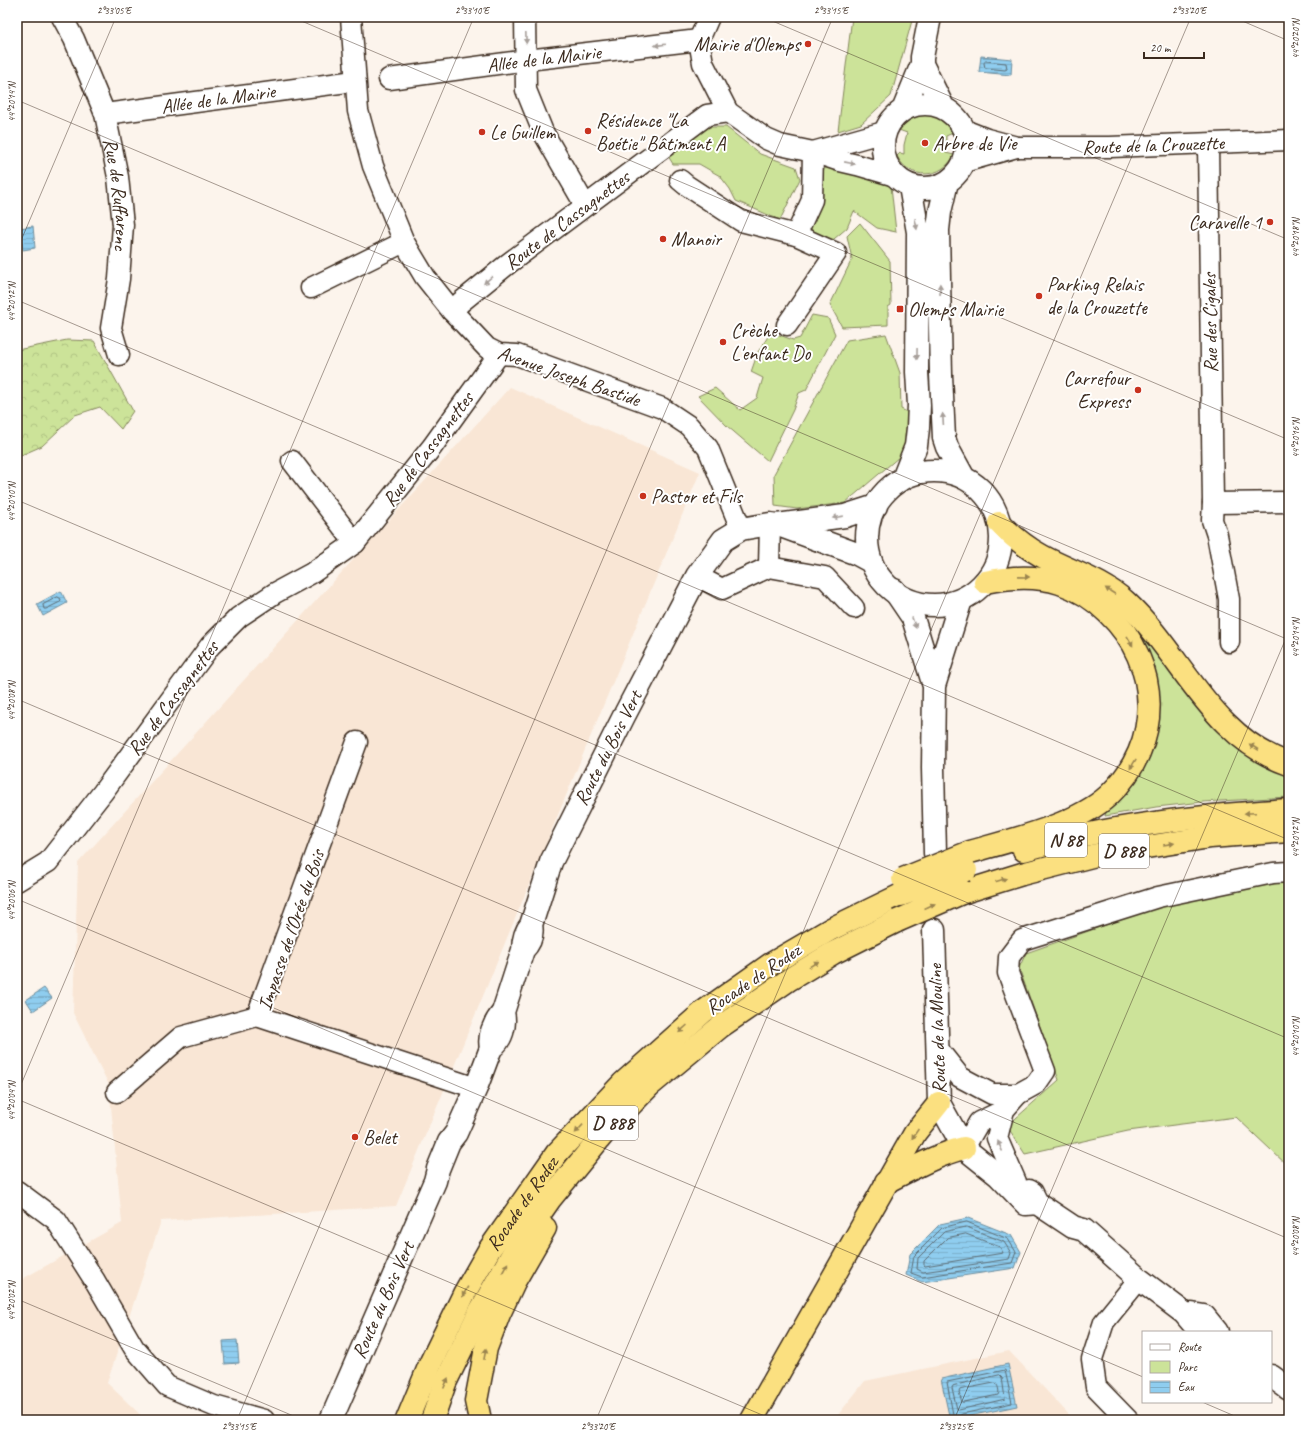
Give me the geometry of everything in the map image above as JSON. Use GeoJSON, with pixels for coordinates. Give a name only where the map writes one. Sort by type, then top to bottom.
{"type":"FeatureCollection","features":[{"type":"Feature","properties":{"kind":"highway"},"geometry":{"type":"LineString","coordinates":[[999,523],[1012,536],[1032,550],[1110,590],[1125,601],[1153,631],[1208,704],[1228,726],[1254,748],[1289,764]]}},
{"type":"Feature","properties":{"kind":"highway"},"geometry":{"type":"LineString","coordinates":[[968,861],[1040,832],[1091,809],[1101,802],[1117,787],[1136,760],[1144,740],[1149,712],[1149,694],[1146,678],[1136,651],[1115,619],[1094,601],[1079,591],[1059,583],[1034,578],[1013,577],[985,582]]}},
{"type":"Feature","properties":{"kind":"highway","name":"Rocade de Rodez"},"geometry":{"type":"LineString","coordinates":[[407,1420],[431,1362],[464,1294],[489,1250],[558,1152],[622,1083],[702,1012],[771,964],[902,887],[968,861],[998,858],[1068,839],[1169,821],[1231,814],[1289,810]]}},
{"type":"Feature","properties":{"kind":"highway","name":"Rocade de Rodez"},"geometry":{"type":"LineString","coordinates":[[432,1420],[446,1383],[479,1313],[516,1248],[550,1199],[609,1128],[649,1086],[720,1027],[790,979],[833,953],[897,921],[964,892],[1022,874],[1096,855],[1210,837],[1289,831]]}},
{"type":"Feature","properties":{"kind":"highway"},"geometry":{"type":"LineString","coordinates":[[480,1420],[476,1401],[486,1348],[498,1314],[514,1282],[553,1214],[590,1163],[636,1114],[692,1063],[754,1015],[790,979]]}},
{"type":"Feature","properties":{"kind":"highway"},"geometry":{"type":"LineString","coordinates":[[752,1420],[886,1182],[915,1133],[939,1103]]}},
{"type":"Feature","properties":{"kind":"highway"},"geometry":{"type":"LineString","coordinates":[[886,1182],[925,1162],[964,1148]]}},
{"type":"Feature","properties":{"kind":"street","name":"Rue de Ruffarenc"},"geometry":{"type":"LineString","coordinates":[[62,17],[74,38],[105,114],[118,177],[123,225],[119,279],[111,328],[119,355]]}},
{"type":"Feature","properties":{"kind":"street","name":"Avenue Joseph Bastide"},"geometry":{"type":"LineString","coordinates":[[351,17],[358,111],[373,166],[404,242],[425,277],[452,311],[487,348],[499,354],[517,354],[662,408],[689,426],[708,448],[741,529]]}},
{"type":"Feature","properties":{"kind":"street"},"geometry":{"type":"LineString","coordinates":[[525,17],[526,90],[544,132],[585,205]]}},
{"type":"Feature","properties":{"kind":"street"},"geometry":{"type":"LineString","coordinates":[[709,17],[699,40],[703,63],[728,112],[766,139],[780,145],[813,152],[857,165],[902,181],[923,188],[936,187],[947,182],[957,173],[964,162],[967,146],[964,130],[959,120],[943,107],[930,104],[917,104],[904,108],[896,114],[889,122],[884,132],[882,144],[883,156],[887,167],[902,181],[918,232],[918,428],[916,446],[903,479]]}},
{"type":"Feature","properties":{"kind":"street"},"geometry":{"type":"LineString","coordinates":[[904,108],[922,64],[930,17]]}},
{"type":"Feature","properties":{"kind":"street","name":"Allée de la Mairie"},"geometry":{"type":"LineString","coordinates":[[389,79],[526,60],[699,40]]}},
{"type":"Feature","properties":{"kind":"street"},"geometry":{"type":"LineString","coordinates":[[922,64],[943,107]]}},
{"type":"Feature","properties":{"kind":"street","name":"Allée de la Mairie"},"geometry":{"type":"LineString","coordinates":[[105,114],[356,80]]}},
{"type":"Feature","properties":{"kind":"street","name":"Route de Cassagnettes"},"geometry":{"type":"LineString","coordinates":[[452,311],[509,263],[707,115],[728,112]]}},
{"type":"Feature","properties":{"kind":"street","name":"Route de la Crouzette"},"geometry":{"type":"LineString","coordinates":[[964,130],[987,139],[1017,147],[1110,147],[1289,140]]}},
{"type":"Feature","properties":{"kind":"street"},"geometry":{"type":"LineString","coordinates":[[813,152],[884,132]]}},
{"type":"Feature","properties":{"kind":"street","name":"Rue des Cigales"},"geometry":{"type":"LineString","coordinates":[[1208,144],[1212,520],[1217,535],[1229,599],[1229,642]]}},
{"type":"Feature","properties":{"kind":"street","name":"Route de la Crouzette"},"geometry":{"type":"LineString","coordinates":[[964,162],[1017,147]]}},
{"type":"Feature","properties":{"kind":"street"},"geometry":{"type":"LineString","coordinates":[[796,235],[812,200],[813,152]]}},
{"type":"Feature","properties":{"kind":"street"},"geometry":{"type":"LineString","coordinates":[[680,180],[741,220],[796,235],[836,253],[787,325]]}},
{"type":"Feature","properties":{"kind":"street"},"geometry":{"type":"LineString","coordinates":[[947,182],[940,212],[938,230],[942,404],[944,438],[947,447],[964,478]]}},
{"type":"Feature","properties":{"kind":"street"},"geometry":{"type":"LineString","coordinates":[[310,288],[404,242]]}},
{"type":"Feature","properties":{"kind":"street","name":"Rue de Cassagnettes"},"geometry":{"type":"LineString","coordinates":[[17,881],[48,862],[103,792],[210,646],[239,616],[275,593],[312,573],[355,543],[432,447],[499,354]]}},
{"type":"Feature","properties":{"kind":"street"},"geometry":{"type":"LineString","coordinates":[[292,461],[355,543]]}},
{"type":"Feature","properties":{"kind":"street"},"geometry":{"type":"LineString","coordinates":[[925,471],[948,473],[964,478],[972,483],[988,498],[996,514],[1000,534],[998,555],[995,565],[985,582],[961,600],[938,605],[927,605],[911,601],[901,596],[894,590],[878,574],[870,561],[867,537],[870,521],[876,506],[887,491],[903,479],[925,471]]}},
{"type":"Feature","properties":{"kind":"street"},"geometry":{"type":"LineString","coordinates":[[1213,503],[1289,502]]}},
{"type":"Feature","properties":{"kind":"street"},"geometry":{"type":"LineString","coordinates":[[741,529],[845,516],[876,506]]}},
{"type":"Feature","properties":{"kind":"street"},"geometry":{"type":"LineString","coordinates":[[773,524],[858,554],[870,561]]}},
{"type":"Feature","properties":{"kind":"street"},"geometry":{"type":"LineString","coordinates":[[769,568],[773,524]]}},
{"type":"Feature","properties":{"kind":"street","name":"Route du Bois Vert"},"geometry":{"type":"LineString","coordinates":[[331,1420],[435,1181],[444,1171],[457,1140],[456,1133],[476,1088],[491,1048],[498,1043],[505,1021],[503,1012],[523,950],[528,945],[532,932],[531,925],[551,862],[624,716],[697,576],[723,540],[741,529]]}},
{"type":"Feature","properties":{"kind":"street"},"geometry":{"type":"LineString","coordinates":[[697,576],[722,589],[769,568],[825,577],[854,608]]}},
{"type":"Feature","properties":{"kind":"street"},"geometry":{"type":"LineString","coordinates":[[894,590],[913,618],[934,686]]}},
{"type":"Feature","properties":{"kind":"street"},"geometry":{"type":"LineString","coordinates":[[935,853],[933,776],[934,686],[961,600]]}},
{"type":"Feature","properties":{"kind":"street","name":"Impasse de l'Orée du Bois"},"geometry":{"type":"LineString","coordinates":[[357,742],[257,1016],[476,1088]]}},
{"type":"Feature","properties":{"kind":"street"},"geometry":{"type":"LineString","coordinates":[[964,1148],[979,1122],[1004,1110],[1018,1094],[1036,1084],[1045,1071],[1008,973],[1009,957],[1022,940],[1158,896],[1273,873],[1289,872]]}},
{"type":"Feature","properties":{"kind":"street","name":"Route de la Mouline"},"geometry":{"type":"LineString","coordinates":[[934,930],[939,1103],[964,1148],[1008,1179],[1032,1193],[1037,1203],[1073,1227],[1078,1241],[1112,1256],[1139,1279],[1184,1313],[1199,1331]]}},
{"type":"Feature","properties":{"kind":"street"},"geometry":{"type":"LineString","coordinates":[[117,1092],[181,1037],[257,1016]]}},
{"type":"Feature","properties":{"kind":"street"},"geometry":{"type":"LineString","coordinates":[[937,1048],[960,1077],[992,1094],[1018,1094]]}},
{"type":"Feature","properties":{"kind":"street"},"geometry":{"type":"LineString","coordinates":[[1004,1110],[997,1138],[1008,1179]]}},
{"type":"Feature","properties":{"kind":"street"},"geometry":{"type":"LineString","coordinates":[[17,1191],[56,1220],[95,1281],[134,1348],[167,1386],[214,1406],[264,1420]]}},
{"type":"Feature","properties":{"kind":"street"},"geometry":{"type":"LineString","coordinates":[[1128,1420],[1096,1387],[1092,1359],[1104,1322],[1139,1279]]}},
{"type":"Feature","properties":{"kind":"street","name":"Route de la Mouline"},"geometry":{"type":"LineString","coordinates":[[1184,1313],[1204,1316],[1215,1331]]}},
{"type":"Feature","properties":{"kind":"street"},"geometry":{"type":"LineString","coordinates":[[1272,1377],[1289,1389]]}},
{"type":"Feature","properties":{"kind":"shaded area"},"geometry":{"type":"Polygon","coordinates":[[[510,387],[700,472],[396,1206],[161,1221],[107,1383],[146,1420],[17,1420],[17,1282],[122,1223],[109,1085],[73,1013],[78,863],[510,387]]]}},
{"type":"Feature","properties":{"kind":"shaded area"},"geometry":{"type":"Polygon","coordinates":[[[1009,1351],[1074,1420],[834,1420],[865,1381],[1009,1351]]]}},
{"type":"Feature","properties":{"kind":"green space"},"geometry":{"type":"Polygon","coordinates":[[[852,17],[913,17],[891,96],[861,124],[838,131],[852,17]]]}},
{"type":"Feature","properties":{"kind":"green space"},"geometry":{"type":"Polygon","coordinates":[[[926,110],[944,117],[953,127],[955,132],[946,136],[946,153],[954,155],[949,163],[942,169],[926,174],[909,170],[902,164],[897,156],[900,153],[904,154],[904,145],[907,133],[896,129],[908,116],[916,112],[926,110]]]}},
{"type":"Feature","properties":{"kind":"green space"},"geometry":{"type":"Polygon","coordinates":[[[707,127],[726,127],[760,154],[796,167],[800,179],[780,220],[736,201],[730,189],[720,176],[699,164],[673,164],[668,156],[707,127]]]}},
{"type":"Feature","properties":{"kind":"green space"},"geometry":{"type":"Polygon","coordinates":[[[825,167],[873,173],[891,186],[896,232],[877,228],[854,211],[847,228],[828,244],[810,233],[816,192],[825,167]]]}},
{"type":"Feature","properties":{"kind":"green space"},"geometry":{"type":"Polygon","coordinates":[[[860,223],[890,261],[891,305],[888,307],[888,325],[842,327],[830,305],[852,259],[847,236],[860,223]]]}},
{"type":"Feature","properties":{"kind":"green space"},"geometry":{"type":"Polygon","coordinates":[[[812,315],[828,318],[835,334],[806,390],[799,393],[793,410],[768,461],[727,426],[698,396],[715,388],[740,410],[757,398],[763,378],[751,372],[758,352],[771,332],[793,340],[800,338],[812,315]]]}},
{"type":"Feature","properties":{"kind":"green space"},"geometry":{"type":"Polygon","coordinates":[[[886,334],[900,373],[901,409],[909,413],[906,451],[845,503],[797,509],[775,506],[774,474],[847,340],[886,334]]]}},
{"type":"Feature","properties":{"kind":"green space"},"geometry":{"type":"Polygon","coordinates":[[[67,340],[94,341],[133,411],[121,429],[100,407],[75,415],[42,446],[17,457],[17,350],[67,340]]]}},
{"type":"Feature","properties":{"kind":"green space"},"geometry":{"type":"Polygon","coordinates":[[[1146,639],[1289,772],[1289,797],[1203,802],[1156,807],[1105,816],[1106,812],[1116,802],[1152,668],[1143,640],[1146,639]]]}},
{"type":"Feature","properties":{"kind":"green space"},"geometry":{"type":"Polygon","coordinates":[[[1289,882],[1289,1167],[1236,1117],[1128,1131],[1025,1154],[1007,1126],[1059,1080],[1019,968],[1026,953],[1154,908],[1256,886],[1289,882]]]}},
{"type":"Feature","properties":{"kind":"water"},"geometry":{"type":"Polygon","coordinates":[[[981,56],[1012,59],[1011,75],[979,72],[981,56]]]}},
{"type":"Feature","properties":{"kind":"water"},"geometry":{"type":"Polygon","coordinates":[[[33,226],[35,248],[23,250],[20,228],[33,226]]]}},
{"type":"Feature","properties":{"kind":"water"},"geometry":{"type":"Polygon","coordinates":[[[61,591],[67,603],[43,616],[37,604],[61,591]]]}},
{"type":"Feature","properties":{"kind":"water"},"geometry":{"type":"Polygon","coordinates":[[[44,988],[52,998],[33,1011],[26,1000],[44,988]]]}},
{"type":"Feature","properties":{"kind":"water"},"geometry":{"type":"Polygon","coordinates":[[[968,1218],[1011,1235],[1021,1252],[1015,1268],[922,1282],[906,1275],[910,1254],[940,1224],[968,1218]]]}},
{"type":"Feature","properties":{"kind":"water"},"geometry":{"type":"Polygon","coordinates":[[[237,1340],[239,1363],[225,1364],[223,1341],[237,1340]]]}},
{"type":"Feature","properties":{"kind":"water"},"geometry":{"type":"Polygon","coordinates":[[[1008,1364],[1017,1406],[950,1420],[941,1379],[1008,1364]]]}},
{"type":"Feature","properties":{"kind":"place","name":"Mairie d'Olemps"},"geometry":{"type":"Point","coordinates":[808,44]}},
{"type":"Feature","properties":{"kind":"place","name":"Résidence \"La Boétie\" Bâtiment A"},"geometry":{"type":"Point","coordinates":[588,131]}},
{"type":"Feature","properties":{"kind":"place","name":"Le Guillem"},"geometry":{"type":"Point","coordinates":[482,132]}},
{"type":"Feature","properties":{"kind":"place","name":"Arbre de Vie"},"geometry":{"type":"Point","coordinates":[925,143]}},
{"type":"Feature","properties":{"kind":"place","name":"Caravelle 1"},"geometry":{"type":"Point","coordinates":[1270,222]}},
{"type":"Feature","properties":{"kind":"place","name":"Manoir"},"geometry":{"type":"Point","coordinates":[663,239]}},
{"type":"Feature","properties":{"kind":"place","name":"Parking Relais de la Crouzette"},"geometry":{"type":"Point","coordinates":[1039,296]}},
{"type":"Feature","properties":{"kind":"place","name":"Olemps Mairie"},"geometry":{"type":"Point","coordinates":[900,309]}},
{"type":"Feature","properties":{"kind":"place","name":"Crèche L'enfant Do"},"geometry":{"type":"Point","coordinates":[723,342]}},
{"type":"Feature","properties":{"kind":"place","name":"Carrefour Express"},"geometry":{"type":"Point","coordinates":[1138,390]}},
{"type":"Feature","properties":{"kind":"place","name":"Pastor et Fils"},"geometry":{"type":"Point","coordinates":[643,496]}},
{"type":"Feature","properties":{"kind":"place","name":"Belet"},"geometry":{"type":"Point","coordinates":[355,1137]}}]}
